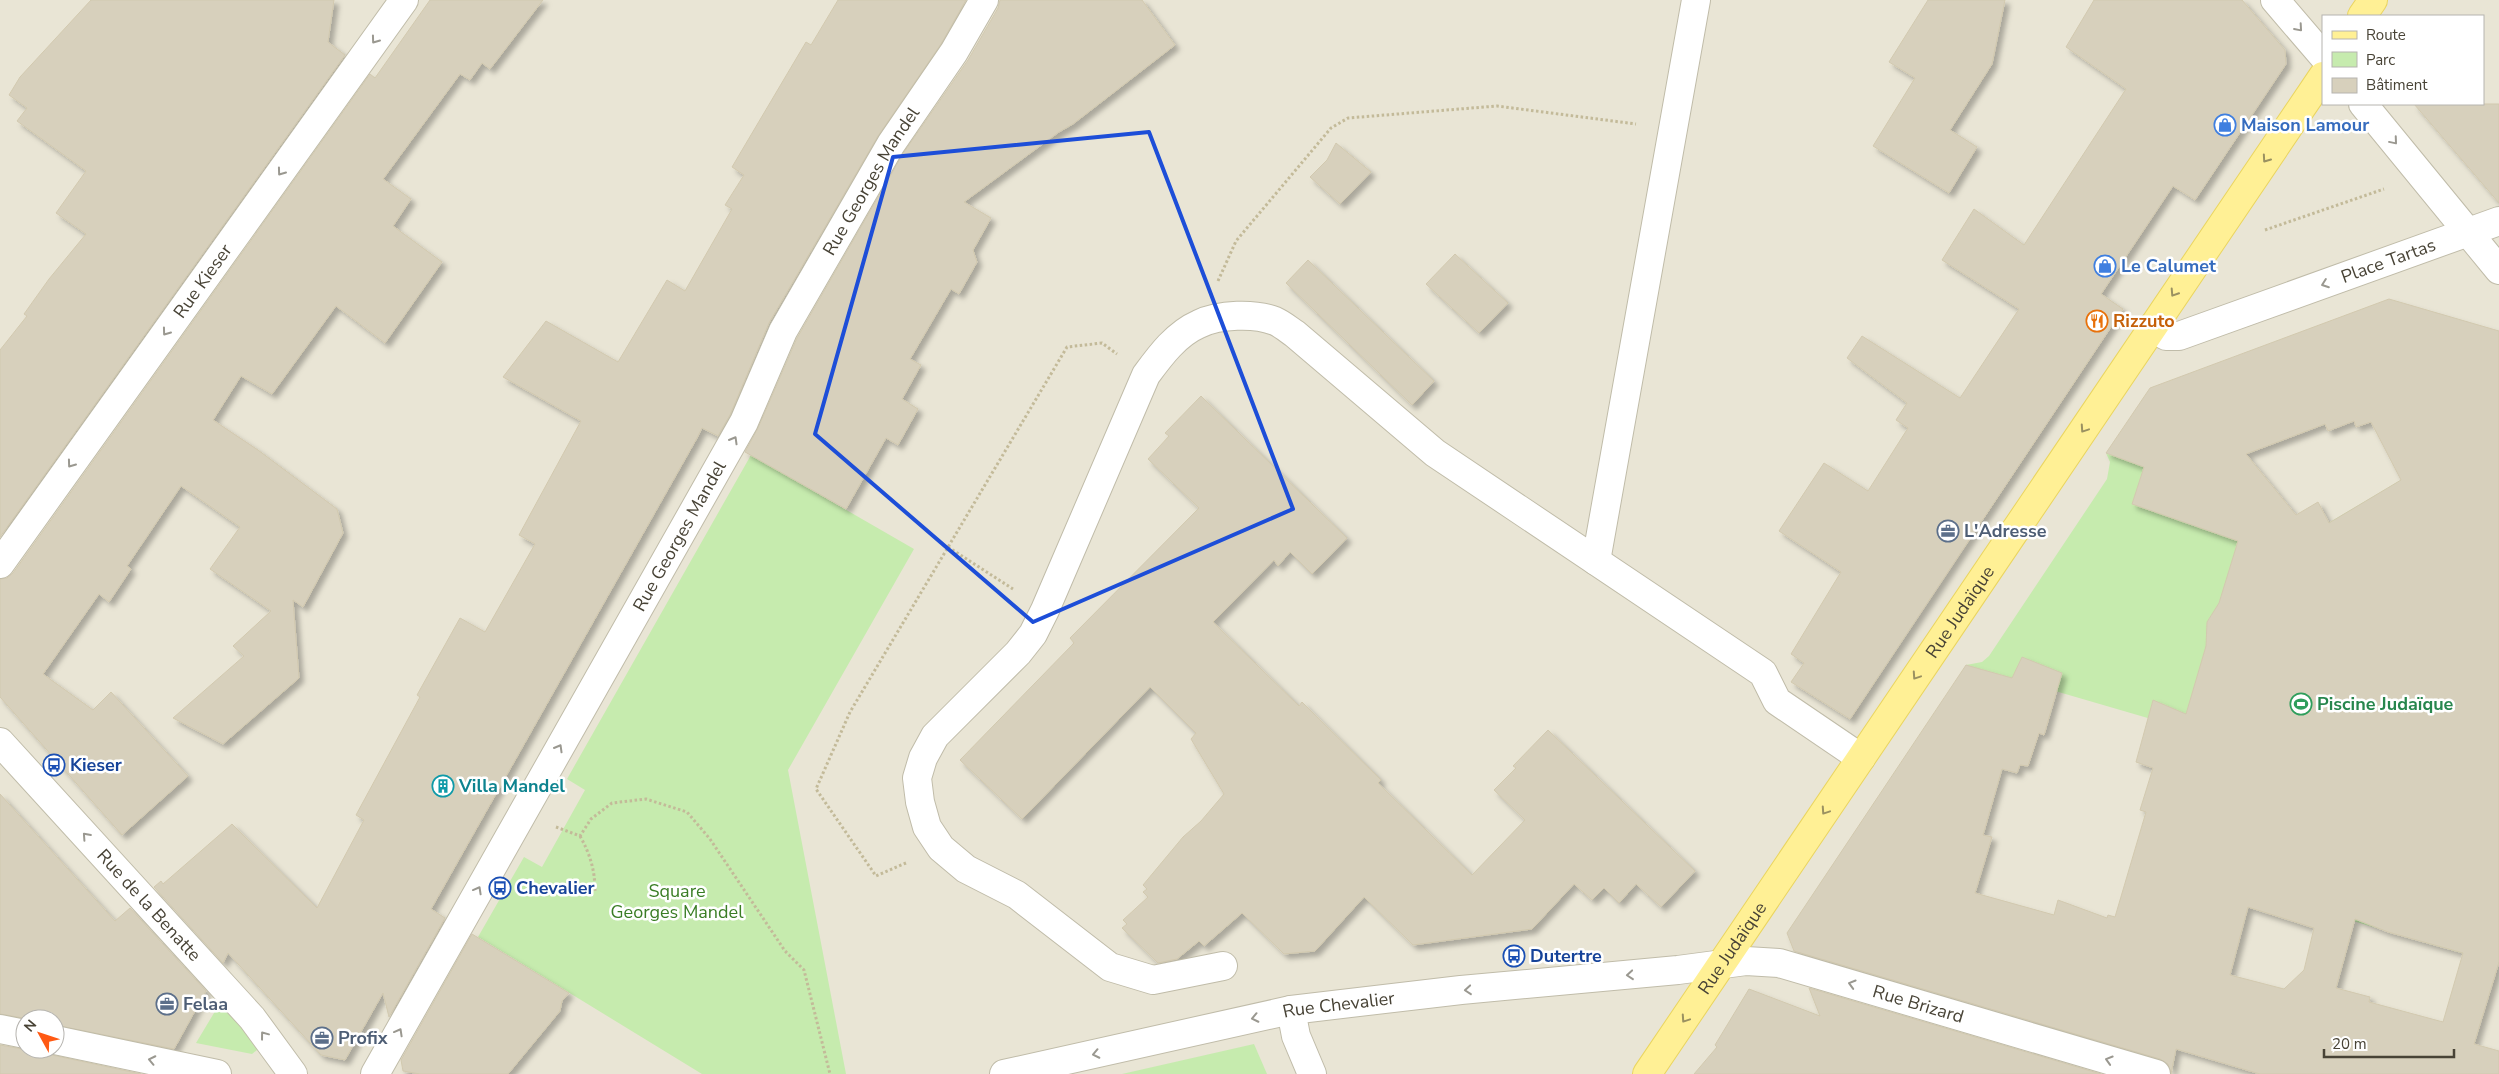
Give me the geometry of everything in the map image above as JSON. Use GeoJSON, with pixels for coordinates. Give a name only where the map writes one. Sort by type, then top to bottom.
{"type":"FeatureCollection","features":[{"type":"Feature","properties":{"kind":"main road"},"geometry":{"type":"LineString","coordinates":[[2363,15],[2373,0]]}},
{"type":"Feature","properties":{"kind":"main road","name":"Rue Judaïque"},"geometry":{"type":"LineString","coordinates":[[1647,1074],[2322,77]]}},
{"type":"Feature","properties":{"kind":"street","name":"Rue Kieser"},"geometry":{"type":"LineString","coordinates":[[0,564],[404,0]]}},
{"type":"Feature","properties":{"kind":"street","name":"Rue Georges Mandel"},"geometry":{"type":"LineString","coordinates":[[375,1074],[744,422],[783,331],[891,144],[954,52],[984,0]]}},
{"type":"Feature","properties":{"kind":"street"},"geometry":{"type":"LineString","coordinates":[[1596,561],[1696,0]]}},
{"type":"Feature","properties":{"kind":"street"},"geometry":{"type":"LineString","coordinates":[[2275,0],[2322,55]]}},
{"type":"Feature","properties":{"kind":"street"},"geometry":{"type":"LineString","coordinates":[[2364,105],[2470,232],[2499,270]]}},
{"type":"Feature","properties":{"kind":"street","name":"Place Tartas"},"geometry":{"type":"LineString","coordinates":[[2152,327],[2166,336],[2180,336],[2499,221]]}},
{"type":"Feature","properties":{"kind":"street"},"geometry":{"type":"LineString","coordinates":[[1223,966],[1152,980],[1110,967],[1017,895],[966,870],[941,848],[927,827],[920,802],[917,778],[923,758],[935,736],[1018,652],[1033,634],[1146,375],[1162,354],[1179,337],[1199,323],[1250,315],[1276,322],[1295,334],[1435,453],[1763,674],[1777,701],[1861,758]]}},
{"type":"Feature","properties":{"kind":"street","name":"Rue de la Benatte"},"geometry":{"type":"LineString","coordinates":[[0,742],[252,1018],[293,1074]]}},
{"type":"Feature","properties":{"kind":"street","name":"Rue Brizard"},"geometry":{"type":"LineString","coordinates":[[1678,970],[1746,961],[1778,963],[2156,1074]]}},
{"type":"Feature","properties":{"kind":"street","name":"Rue Chevalier"},"geometry":{"type":"LineString","coordinates":[[1004,1074],[1291,1010],[1461,990],[1678,970]]}},
{"type":"Feature","properties":{"kind":"street"},"geometry":{"type":"LineString","coordinates":[[1291,1010],[1296,1036],[1312,1074]]}},
{"type":"Feature","properties":{"kind":"street"},"geometry":{"type":"LineString","coordinates":[[0,1029],[15,1032]]}},
{"type":"Feature","properties":{"kind":"street"},"geometry":{"type":"LineString","coordinates":[[65,1042],[217,1074]]}},
{"type":"Feature","properties":{"kind":"path"},"geometry":{"type":"LineString","coordinates":[[1215,286],[1236,241],[1331,128],[1348,118],[1496,106],[1674,128]]}},
{"type":"Feature","properties":{"kind":"path"},"geometry":{"type":"LineString","coordinates":[[2257,233],[2392,186]]}},
{"type":"Feature","properties":{"kind":"path"},"geometry":{"type":"LineString","coordinates":[[941,848],[876,876],[816,789],[850,712],[1067,347],[1102,343],[1146,375]]}},
{"type":"Feature","properties":{"kind":"path"},"geometry":{"type":"LineString","coordinates":[[948,547],[1045,610]]}},
{"type":"Feature","properties":{"kind":"path"},"geometry":{"type":"LineString","coordinates":[[580,836],[591,819],[612,803],[646,800],[687,812],[710,839],[785,951],[804,970],[830,1074]]}},
{"type":"Feature","properties":{"kind":"path"},"geometry":{"type":"LineString","coordinates":[[563,828],[580,836],[590,854],[595,877],[595,891],[581,894]]}},
{"type":"Feature","properties":{"kind":"highlighted area"},"geometry":{"type":"Polygon","coordinates":[[[1149,132],[1293,509],[1033,622],[815,434],[893,157],[1149,132]]]}},
{"type":"Feature","properties":{"kind":"shaded area"},"geometry":{"type":"Polygon","coordinates":[[[0,0],[2499,0],[2499,1074],[0,1074],[0,0]]]}},
{"type":"Feature","properties":{"kind":"green space","name":"Piscine Judaïque"},"geometry":{"type":"Polygon","coordinates":[[[2106,453],[2320,528],[2401,480],[2499,485],[2499,964],[2282,900],[2182,728],[1966,665],[1982,662],[1989,656],[2107,479],[2110,462],[2106,453]]]}},
{"type":"Feature","properties":{"kind":"green space","name":"Square Georges Mandel"},"geometry":{"type":"Polygon","coordinates":[[[751,455],[914,549],[788,770],[846,1074],[702,1074],[478,937],[524,857],[542,867],[585,790],[567,779],[751,455]]]}},
{"type":"Feature","properties":{"kind":"green space"},"geometry":{"type":"Polygon","coordinates":[[[220,1003],[257,1042],[257,1050],[252,1054],[196,1043],[220,1003]]]}},
{"type":"Feature","properties":{"kind":"green space"},"geometry":{"type":"Polygon","coordinates":[[[1254,1044],[1267,1074],[1122,1074],[1254,1044]]]}},
{"type":"Feature","properties":{"kind":"building"},"geometry":{"type":"Polygon","coordinates":[[[91,0],[334,0],[328,42],[345,55],[0,537],[0,350],[27,316],[24,314],[49,279],[86,234],[56,213],[86,171],[17,121],[27,108],[9,95],[20,77],[91,0]]]}},
{"type":"Feature","properties":{"kind":"building"},"geometry":{"type":"Polygon","coordinates":[[[430,0],[543,0],[490,69],[482,63],[470,80],[460,74],[383,179],[411,199],[393,226],[442,262],[385,343],[336,306],[272,394],[241,376],[213,420],[258,450],[337,509],[343,533],[303,607],[293,600],[299,678],[223,744],[173,718],[244,656],[233,646],[271,611],[210,569],[240,527],[181,486],[127,566],[131,569],[109,602],[99,594],[43,674],[93,710],[111,692],[188,776],[122,835],[0,697],[0,579],[7,578],[13,573],[370,74],[375,78],[430,0]]]}},
{"type":"Feature","properties":{"kind":"building"},"geometry":{"type":"Polygon","coordinates":[[[838,0],[966,0],[941,44],[878,136],[769,323],[730,415],[718,436],[702,428],[431,909],[445,918],[389,1017],[383,993],[345,1060],[321,1055],[228,953],[223,963],[154,887],[161,881],[163,884],[232,824],[317,908],[364,820],[356,815],[420,697],[417,695],[460,618],[485,632],[535,544],[519,535],[581,421],[503,377],[546,321],[618,362],[667,280],[685,291],[732,209],[725,205],[744,175],[732,167],[806,42],[811,45],[838,0]]]}},
{"type":"Feature","properties":{"kind":"building"},"geometry":{"type":"Polygon","coordinates":[[[1000,0],[1142,0],[1175,45],[1073,124],[1059,132],[964,202],[991,218],[973,250],[977,262],[959,294],[951,289],[910,359],[921,365],[902,399],[918,409],[898,445],[886,438],[846,509],[745,452],[758,428],[797,338],[904,152],[968,60],[998,8],[1000,0]]]}},
{"type":"Feature","properties":{"kind":"building"},"geometry":{"type":"Polygon","coordinates":[[[1928,0],[2005,0],[1992,64],[1950,130],[1977,147],[1949,193],[1873,146],[1915,78],[1889,62],[1928,0]]]}},
{"type":"Feature","properties":{"kind":"building"},"geometry":{"type":"Polygon","coordinates":[[[2094,0],[2242,0],[2285,50],[2286,64],[2195,200],[2173,186],[2101,294],[2123,309],[1850,719],[1791,682],[1804,663],[1791,654],[1841,572],[1779,531],[1824,463],[1868,491],[1908,428],[1896,420],[1907,403],[1847,358],[1862,336],[1960,398],[2019,309],[1942,260],[1974,209],[2024,245],[2126,89],[2066,47],[2094,0]]]}},
{"type":"Feature","properties":{"kind":"building"},"geometry":{"type":"Polygon","coordinates":[[[2499,104],[2499,203],[2415,105],[2499,104]]]}},
{"type":"Feature","properties":{"kind":"building"},"geometry":{"type":"Polygon","coordinates":[[[1336,143],[1371,172],[1340,204],[1310,177],[1327,160],[1336,143]]]}},
{"type":"Feature","properties":{"kind":"building"},"geometry":{"type":"Polygon","coordinates":[[[1455,254],[1508,303],[1479,333],[1426,284],[1455,254]]]}},
{"type":"Feature","properties":{"kind":"building"},"geometry":{"type":"Polygon","coordinates":[[[1308,260],[1434,381],[1412,405],[1286,283],[1308,260]]]}},
{"type":"Feature","properties":{"kind":"building"},"geometry":{"type":"Polygon","coordinates":[[[2389,299],[2499,331],[2499,962],[2474,1044],[2499,1051],[2499,1074],[2260,1074],[2176,1049],[2171,1074],[2168,1064],[2160,1059],[1794,951],[1787,933],[1966,665],[2012,678],[2022,657],[2062,673],[2044,735],[2039,733],[2028,766],[2020,765],[2017,773],[2002,769],[1983,835],[1992,837],[1975,893],[2054,915],[2058,900],[2107,918],[2108,915],[2115,917],[2146,812],[2140,810],[2153,768],[2136,762],[2153,700],[2186,714],[2206,646],[2207,622],[2219,603],[2238,541],[2132,504],[2144,467],[2106,453],[2150,388],[2389,299]],[[2354,421],[2328,431],[2325,424],[2246,454],[2296,515],[2318,502],[2329,523],[2401,480],[2371,422],[2356,427],[2354,421]],[[2248,907],[2230,975],[2284,989],[2304,970],[2314,928],[2248,907]],[[2355,919],[2336,988],[2370,997],[2369,1002],[2443,1022],[2463,953],[2388,932],[2355,919]]]}},
{"type":"Feature","properties":{"kind":"building"},"geometry":{"type":"Polygon","coordinates":[[[1201,396],[1347,538],[1312,574],[1290,552],[1278,566],[1274,560],[1213,622],[1299,706],[1302,702],[1381,780],[1378,783],[1472,875],[1525,820],[1494,790],[1516,768],[1513,766],[1548,730],[1695,871],[1661,907],[1636,884],[1619,903],[1604,888],[1592,900],[1574,884],[1532,929],[1413,945],[1364,897],[1315,951],[1284,954],[1242,913],[1204,946],[1199,941],[1177,959],[1158,963],[1122,928],[1127,924],[1123,920],[1148,897],[1143,892],[1147,889],[1143,885],[1183,837],[1201,821],[1224,794],[1191,739],[1196,733],[1150,687],[1022,819],[960,760],[1074,643],[1070,638],[1199,508],[1148,459],[1169,436],[1165,433],[1201,396]]]}},
{"type":"Feature","properties":{"kind":"building"},"geometry":{"type":"Polygon","coordinates":[[[0,794],[115,921],[130,908],[206,991],[174,1049],[65,1027],[65,1009],[15,1009],[15,1017],[0,1014],[0,794]]]}},
{"type":"Feature","properties":{"kind":"building"},"geometry":{"type":"Polygon","coordinates":[[[472,934],[569,993],[562,1001],[560,1011],[508,1074],[420,1074],[403,1071],[401,1060],[472,934]]]}},
{"type":"Feature","properties":{"kind":"building"},"geometry":{"type":"Polygon","coordinates":[[[1809,988],[2101,1074],[1694,1074],[1717,1047],[1715,1045],[1749,989],[1820,1016],[1809,988]]]}},
{"type":"Feature","properties":{"kind":"building"},"geometry":{"type":"Polygon","coordinates":[[[0,1045],[15,1048],[15,1059],[65,1058],[141,1074],[0,1074],[0,1045]]]}},
{"type":"Feature","properties":{"kind":"place","name":"Maison Lamour"},"geometry":{"type":"Point","coordinates":[2225,125]}},
{"type":"Feature","properties":{"kind":"place","name":"Le Calumet"},"geometry":{"type":"Point","coordinates":[2105,266]}},
{"type":"Feature","properties":{"kind":"place","name":"Rizzuto"},"geometry":{"type":"Point","coordinates":[2097,321]}},
{"type":"Feature","properties":{"kind":"place","name":"L'Adresse"},"geometry":{"type":"Point","coordinates":[1948,531]}},
{"type":"Feature","properties":{"kind":"place","name":"Piscine Judaïque"},"geometry":{"type":"Point","coordinates":[2301,704]}},
{"type":"Feature","properties":{"kind":"place","name":"Kieser"},"geometry":{"type":"Point","coordinates":[54,765]}},
{"type":"Feature","properties":{"kind":"place","name":"Villa Mandel"},"geometry":{"type":"Point","coordinates":[443,786]}},
{"type":"Feature","properties":{"kind":"place","name":"Chevalier"},"geometry":{"type":"Point","coordinates":[500,888]}},
{"type":"Feature","properties":{"kind":"place","name":"Dutertre"},"geometry":{"type":"Point","coordinates":[1514,956]}},
{"type":"Feature","properties":{"kind":"place","name":"Felaa"},"geometry":{"type":"Point","coordinates":[167,1004]}},
{"type":"Feature","properties":{"kind":"place","name":"Profix"},"geometry":{"type":"Point","coordinates":[322,1038]}}]}
